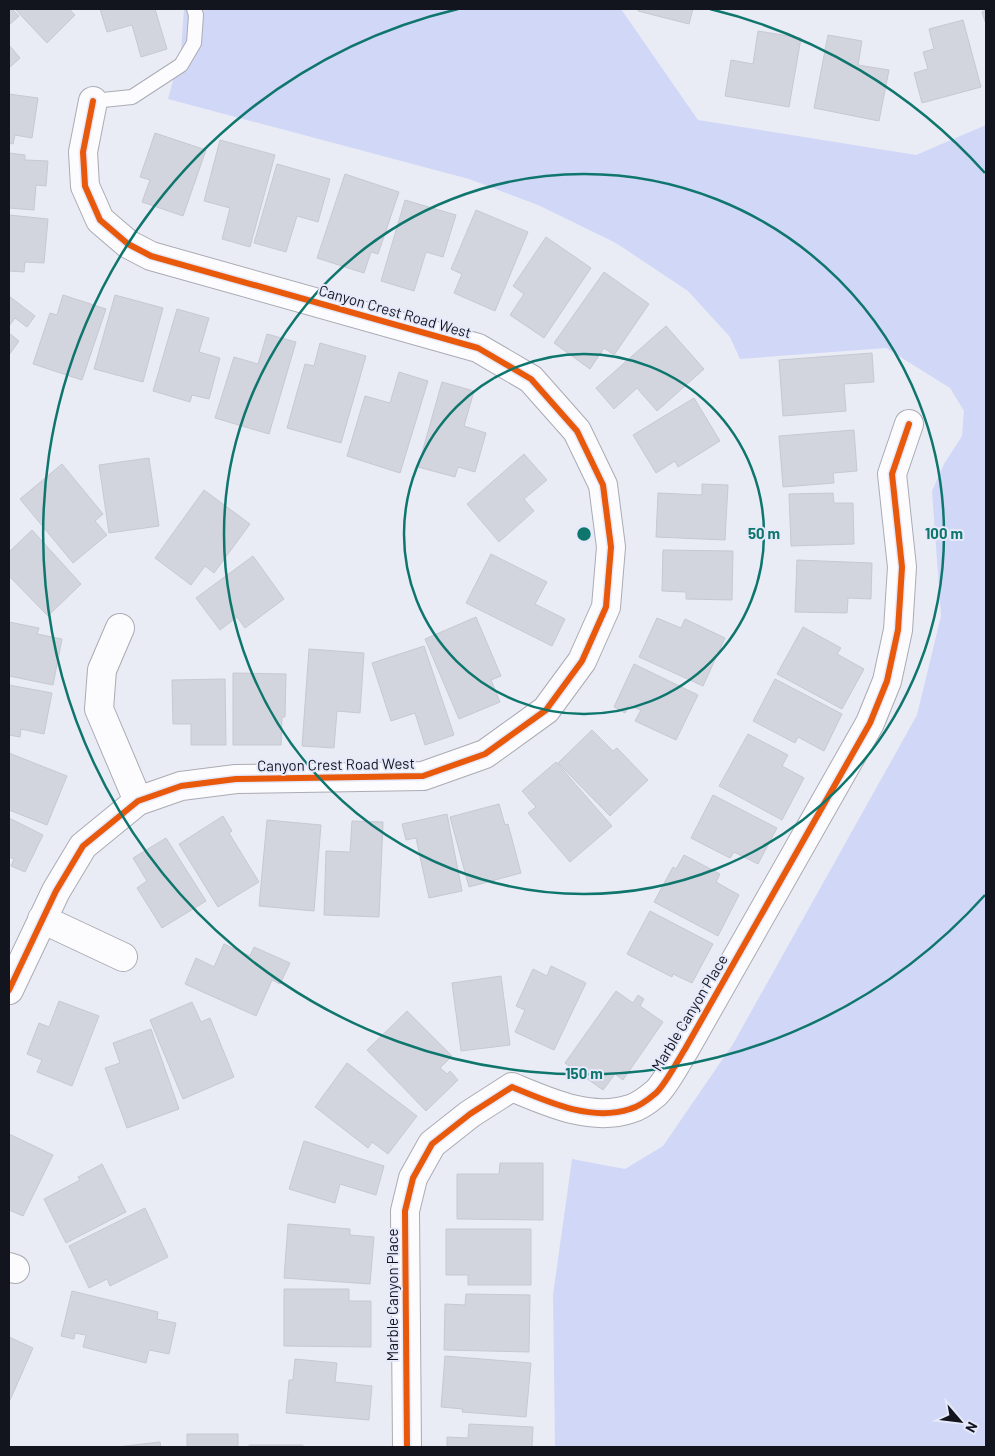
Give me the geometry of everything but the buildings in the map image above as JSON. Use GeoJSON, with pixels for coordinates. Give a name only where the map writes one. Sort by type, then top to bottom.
{"type":"FeatureCollection","features":[{"type":"Feature","properties":{"kind":"street","name":"Canyon Crest Road West"},"geometry":{"type":"LineString","coordinates":[[9,990],[42,918],[83,846],[138,800],[182,786],[236,779],[423,776],[485,754],[546,710],[582,662],[606,607],[610,547],[603,485],[577,431],[530,379],[478,348],[151,256],[128,244],[100,220],[85,186],[83,152],[93,101]]}},
{"type":"Feature","properties":{"kind":"street","name":"Marble Canyon Place"},"geometry":{"type":"LineString","coordinates":[[406,1447],[406,1211],[413,1178],[432,1144],[470,1114],[512,1087],[544,1101],[574,1110],[607,1114],[631,1109],[657,1092],[686,1049],[865,732],[887,681],[898,630],[902,567],[892,474],[909,424]]}},
{"type":"Feature","properties":{"kind":"street"},"geometry":{"type":"LineString","coordinates":[[120,628],[102,670],[99,709],[138,800]]}},
{"type":"Feature","properties":{"kind":"street"},"geometry":{"type":"LineString","coordinates":[[42,918],[123,957]]}},
{"type":"Feature","properties":{"kind":"lane"},"geometry":{"type":"LineString","coordinates":[[93,101],[132,97],[181,65],[194,43],[196,15],[194,9]]}},
{"type":"Feature","properties":{"kind":"shaded area"},"geometry":{"type":"Polygon","coordinates":[[[184,9],[621,9],[698,120],[916,155],[986,125],[986,1447],[555,1447],[553,1295],[572,1159],[625,1169],[663,1146],[733,1044],[917,715],[941,616],[932,491],[944,464],[962,436],[964,411],[950,388],[886,348],[740,359],[730,337],[688,291],[616,243],[538,205],[469,179],[168,99],[181,51],[184,9]]]}},
{"type":"Feature","properties":{"kind":"cycle path"},"geometry":{"type":"LineString","coordinates":[[9,990],[56,891],[83,846],[138,801],[181,786],[236,779],[423,776],[485,754],[546,710],[582,661],[606,607],[611,547],[603,485],[577,431],[531,379],[478,348],[151,256],[128,244],[100,220],[85,186],[83,152],[93,101]]}},
{"type":"Feature","properties":{"kind":"cycle path"},"geometry":{"type":"LineString","coordinates":[[407,1447],[405,1211],[413,1178],[432,1144],[470,1114],[512,1087],[555,1104],[585,1112],[600,1113],[633,1108],[660,1089],[685,1049],[870,723],[887,681],[898,630],[902,567],[892,474],[909,424]]}}]}
